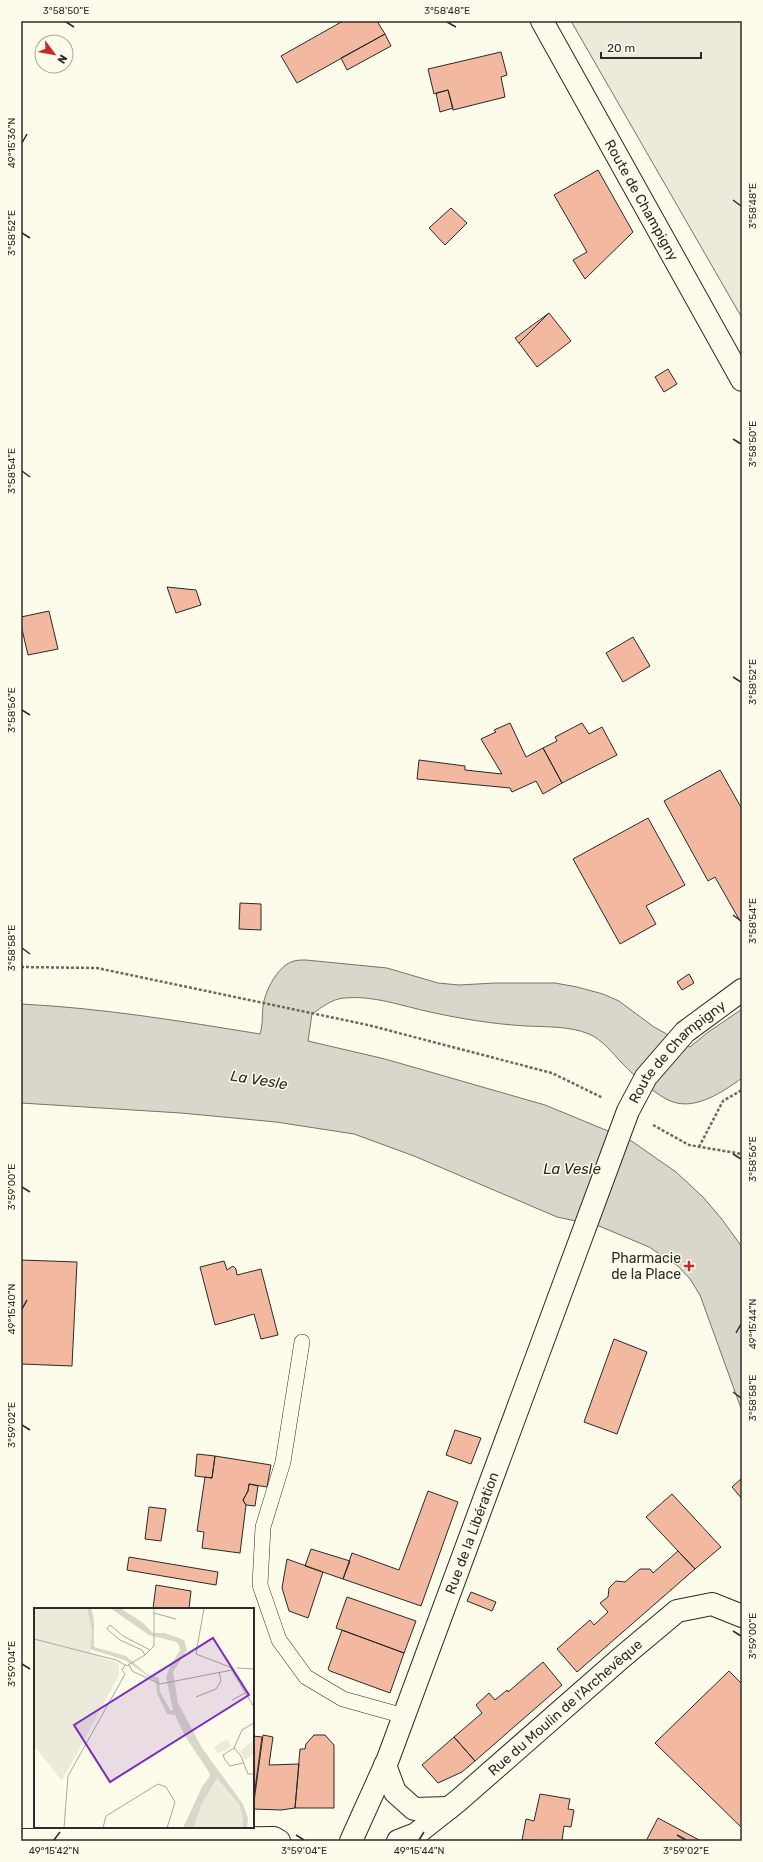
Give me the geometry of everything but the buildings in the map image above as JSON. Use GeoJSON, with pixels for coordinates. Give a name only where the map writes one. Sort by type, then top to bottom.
{"type":"FeatureCollection","features":[{"type":"Feature","properties":{"kind":"street","name":"Route de Champigny"},"geometry":{"type":"LineString","coordinates":[[542,21],[742,380]]}},
{"type":"Feature","properties":{"kind":"street","name":"Route de Champigny"},"geometry":{"type":"LineString","coordinates":[[587,1223],[626,1117],[646,1077],[685,1032],[742,990]]}},
{"type":"Feature","properties":{"kind":"street","name":"Rue de la Libération"},"geometry":{"type":"LineString","coordinates":[[350,1841],[385,1765],[404,1716],[587,1223]]}},
{"type":"Feature","properties":{"kind":"street","name":"Rue du Moulin de l'Archevêque"},"geometry":{"type":"LineString","coordinates":[[398,1841],[416,1834],[449,1808],[677,1611],[712,1604],[742,1616]]}},
{"type":"Feature","properties":{"kind":"street"},"geometry":{"type":"LineString","coordinates":[[385,1765],[395,1792],[414,1809],[449,1808]]}},
{"type":"Feature","properties":{"kind":"street"},"geometry":{"type":"LineString","coordinates":[[21,1840],[50,1833],[274,1838],[279,1841]]}},
{"type":"Feature","properties":{"kind":"lane"},"geometry":{"type":"LineString","coordinates":[[302,1342],[283,1462],[263,1527],[260,1585],[279,1640],[306,1677],[343,1699],[404,1716]]}},
{"type":"Feature","properties":{"kind":"path"},"geometry":{"type":"LineString","coordinates":[[21,967],[97,968],[368,1025],[552,1073],[626,1117],[689,1145],[742,1154]]}},
{"type":"Feature","properties":{"kind":"path"},"geometry":{"type":"LineString","coordinates":[[699,1147],[723,1101],[742,1090]]}},
{"type":"Feature","properties":{"kind":"shaded area"},"geometry":{"type":"Polygon","coordinates":[[[571,21],[742,21],[742,318],[571,21]]]}},
{"type":"Feature","properties":{"kind":"water","name":"La Vesle"},"geometry":{"type":"Polygon","coordinates":[[[306,960],[387,968],[438,983],[459,985],[495,983],[555,983],[577,987],[603,994],[619,1001],[654,1027],[690,1047],[707,1033],[742,1009],[742,1078],[710,1098],[682,1104],[660,1096],[627,1069],[599,1040],[582,1031],[566,1028],[490,1023],[442,1015],[387,1002],[355,997],[344,998],[331,1002],[312,1014],[308,1041],[385,1059],[545,1105],[630,1140],[676,1172],[703,1197],[721,1218],[742,1247],[742,1411],[700,1295],[690,1279],[678,1266],[649,1247],[599,1226],[557,1217],[414,1156],[354,1134],[276,1122],[181,1113],[21,1103],[21,1004],[111,1012],[260,1034],[264,1000],[273,979],[288,963],[306,960]]]}},
{"type":"Feature","properties":{"kind":"place","name":"Pharmacie de la Place"},"geometry":{"type":"Point","coordinates":[689,1266]}}]}
